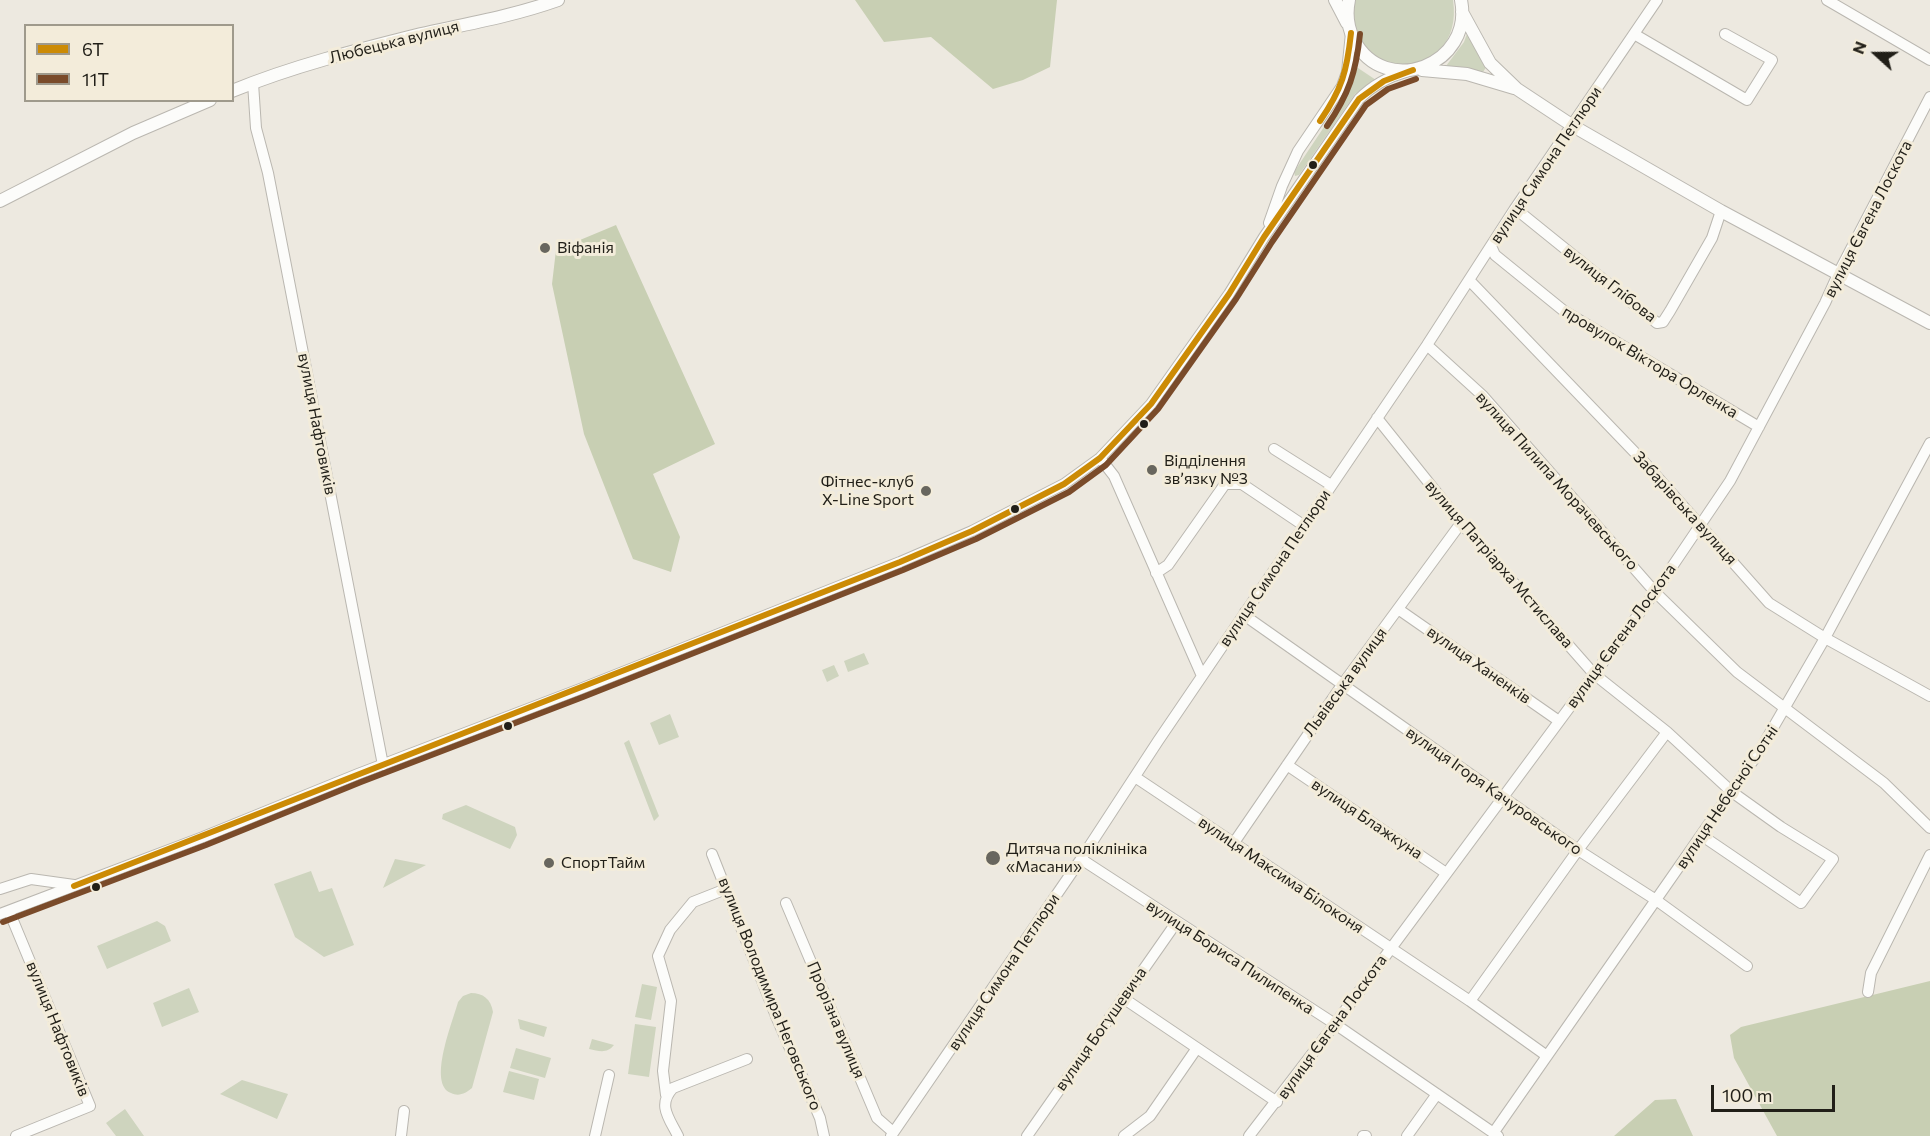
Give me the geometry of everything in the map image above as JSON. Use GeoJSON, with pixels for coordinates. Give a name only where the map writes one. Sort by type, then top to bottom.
{"type":"FeatureCollection","features":[{"type":"Feature","properties":{"kind":"main road","name":"Любецька вулиця"},"geometry":{"type":"LineString","coordinates":[[234,90],[326,59],[530,10],[558,0]]}},
{"type":"Feature","properties":{"kind":"main road"},"geometry":{"type":"LineString","coordinates":[[1335,0],[1362,52],[1371,60],[1391,69],[1467,74],[1518,89]]}},
{"type":"Feature","properties":{"kind":"main road"},"geometry":{"type":"LineString","coordinates":[[1349,0],[1347,17],[1350,31]]}},
{"type":"Feature","properties":{"kind":"main road"},"geometry":{"type":"LineString","coordinates":[[1416,70],[1438,60],[1454,44],[1459,34],[1463,5]]}},
{"type":"Feature","properties":{"kind":"main road"},"geometry":{"type":"LineString","coordinates":[[1463,5],[1490,63],[1518,89],[1573,126],[1721,211],[1839,272],[1930,323]]}},
{"type":"Feature","properties":{"kind":"main road"},"geometry":{"type":"LineString","coordinates":[[0,201],[133,133],[205,102]]}},
{"type":"Feature","properties":{"kind":"street","name":"вулиця Симона Петлюри"},"geometry":{"type":"LineString","coordinates":[[892,1134],[1081,859],[1303,525],[1470,281],[1514,210],[1657,0]]}},
{"type":"Feature","properties":{"kind":"street"},"geometry":{"type":"LineString","coordinates":[[1827,0],[1930,60]]}},
{"type":"Feature","properties":{"kind":"street"},"geometry":{"type":"LineString","coordinates":[[1264,237],[1282,186],[1298,151],[1342,86],[1347,72],[1350,31]]}},
{"type":"Feature","properties":{"kind":"street"},"geometry":{"type":"LineString","coordinates":[[1634,34],[1747,100],[1772,60],[1725,34]]}},
{"type":"Feature","properties":{"kind":"street"},"geometry":{"type":"LineString","coordinates":[[5,912],[203,837],[900,562],[972,531],[1064,484],[1100,458],[1151,404],[1229,294],[1264,237],[1359,99],[1383,80],[1416,70]]}},
{"type":"Feature","properties":{"kind":"street","name":"вулиця Нафтовиків"},"geometry":{"type":"LineString","coordinates":[[253,83],[256,128],[268,173],[383,765]]}},
{"type":"Feature","properties":{"kind":"street","name":"вулиця Євгена Лоскота"},"geometry":{"type":"LineString","coordinates":[[1249,1136],[1277,1102],[1655,592],[1730,481],[1930,97]]}},
{"type":"Feature","properties":{"kind":"street","name":"вулиця Глібова"},"geometry":{"type":"LineString","coordinates":[[1514,210],[1522,214],[1657,323],[1663,322],[1712,238],[1721,211]]}},
{"type":"Feature","properties":{"kind":"street","name":"провулок Віктора Орленка"},"geometry":{"type":"LineString","coordinates":[[1491,246],[1495,255],[1564,311],[1759,427]]}},
{"type":"Feature","properties":{"kind":"street","name":"Забарівська вулиця"},"geometry":{"type":"LineString","coordinates":[[1470,281],[1701,525],[1769,603],[1825,638],[1930,696]]}},
{"type":"Feature","properties":{"kind":"street","name":"вулиця Пилипа Морачевського"},"geometry":{"type":"LineString","coordinates":[[1427,345],[1483,396],[1655,592],[1737,672],[1884,783],[1930,828]]}},
{"type":"Feature","properties":{"kind":"street","name":"вулиця Патріарха Мстислава"},"geometry":{"type":"LineString","coordinates":[[1377,418],[1461,524],[1594,674],[1667,732],[1731,792],[1781,827],[1833,859],[1801,903],[1701,835]]}},
{"type":"Feature","properties":{"kind":"street","name":"вулиця Небесної Сотні"},"geometry":{"type":"LineString","coordinates":[[1496,1134],[1547,1056],[1760,752],[1786,709],[1930,443]]}},
{"type":"Feature","properties":{"kind":"street"},"geometry":{"type":"LineString","coordinates":[[1274,449],[1331,485]]}},
{"type":"Feature","properties":{"kind":"street"},"geometry":{"type":"LineString","coordinates":[[1100,458],[1114,476],[1202,676]]}},
{"type":"Feature","properties":{"kind":"street"},"geometry":{"type":"LineString","coordinates":[[1156,573],[1168,565],[1225,484],[1242,484],[1303,525]]}},
{"type":"Feature","properties":{"kind":"street","name":"Львівська вулиця"},"geometry":{"type":"LineString","coordinates":[[1233,843],[1342,686],[1461,524]]}},
{"type":"Feature","properties":{"kind":"street","name":"вулиця Ханенків"},"geometry":{"type":"LineString","coordinates":[[1398,609],[1559,721]]}},
{"type":"Feature","properties":{"kind":"street","name":"вулиця Ігоря Качуровського"},"geometry":{"type":"LineString","coordinates":[[1245,612],[1251,620],[1342,686],[1578,850],[1656,900],[1747,966]]}},
{"type":"Feature","properties":{"kind":"street"},"geometry":{"type":"LineString","coordinates":[[1470,1001],[1578,850],[1667,732]]}},
{"type":"Feature","properties":{"kind":"street","name":"вулиця Блажкуна"},"geometry":{"type":"LineString","coordinates":[[1287,765],[1446,873]]}},
{"type":"Feature","properties":{"kind":"street","name":"вулиця Максима Білоконя"},"geometry":{"type":"LineString","coordinates":[[1135,777],[1470,1001],[1547,1056]]}},
{"type":"Feature","properties":{"kind":"street","name":"вулиця Володимира Неговського"},"geometry":{"type":"LineString","coordinates":[[712,854],[776,1016],[820,1118],[824,1136]]}},
{"type":"Feature","properties":{"kind":"street"},"geometry":{"type":"LineString","coordinates":[[1868,992],[1871,973],[1930,855]]}},
{"type":"Feature","properties":{"kind":"street","name":"вулиця Бориса Пилипенка"},"geometry":{"type":"LineString","coordinates":[[1081,859],[1335,1024],[1496,1134]]}},
{"type":"Feature","properties":{"kind":"street"},"geometry":{"type":"LineString","coordinates":[[0,889],[31,879],[74,885]]}},
{"type":"Feature","properties":{"kind":"street"},"geometry":{"type":"LineString","coordinates":[[678,1136],[664,1107],[666,1095],[663,1071],[670,1001],[658,956],[670,930],[693,902],[726,889]]}},
{"type":"Feature","properties":{"kind":"street","name":"Прорізна вулиця"},"geometry":{"type":"LineString","coordinates":[[786,903],[877,1118],[892,1134]]}},
{"type":"Feature","properties":{"kind":"street","name":"вулиця Нафтовиків"},"geometry":{"type":"LineString","coordinates":[[5,912],[90,1106],[16,1136]]}},
{"type":"Feature","properties":{"kind":"street","name":"вулиця Богушевича"},"geometry":{"type":"LineString","coordinates":[[1027,1136],[1176,922]]}},
{"type":"Feature","properties":{"kind":"street"},"geometry":{"type":"LineString","coordinates":[[1123,998],[1277,1102]]}},
{"type":"Feature","properties":{"kind":"street"},"geometry":{"type":"LineString","coordinates":[[1124,1136],[1150,1116],[1197,1048]]}},
{"type":"Feature","properties":{"kind":"street"},"geometry":{"type":"LineString","coordinates":[[666,1095],[673,1088],[747,1059]]}},
{"type":"Feature","properties":{"kind":"street"},"geometry":{"type":"LineString","coordinates":[[595,1136],[609,1075]]}},
{"type":"Feature","properties":{"kind":"street"},"geometry":{"type":"LineString","coordinates":[[1407,1136],[1437,1094]]}},
{"type":"Feature","properties":{"kind":"street"},"geometry":{"type":"LineString","coordinates":[[401,1136],[404,1111]]}},
{"type":"Feature","properties":{"kind":"green space"},"geometry":{"type":"Polygon","coordinates":[[[855,0],[1057,0],[1050,67],[1023,80],[993,89],[931,37],[884,42],[855,0]]]}},
{"type":"Feature","properties":{"kind":"green space"},"geometry":{"type":"Polygon","coordinates":[[[1356,0],[1453,0],[1453,24],[1445,43],[1432,56],[1416,64],[1398,65],[1381,60],[1367,49],[1355,23],[1356,0]]]}},
{"type":"Feature","properties":{"kind":"green space"},"geometry":{"type":"Polygon","coordinates":[[[1468,31],[1487,66],[1483,72],[1446,66],[1464,42],[1468,31]]]}},
{"type":"Feature","properties":{"kind":"green space"},"geometry":{"type":"Polygon","coordinates":[[[1352,64],[1376,80],[1355,94],[1299,175],[1295,176],[1294,172],[1348,91],[1352,64]]]}},
{"type":"Feature","properties":{"kind":"green space"},"geometry":{"type":"Polygon","coordinates":[[[616,225],[715,444],[653,474],[680,537],[671,572],[633,559],[584,434],[552,284],[556,250],[616,225]]]}},
{"type":"Feature","properties":{"kind":"green space"},"geometry":{"type":"Polygon","coordinates":[[[864,653],[869,664],[848,672],[844,661],[864,653]]]}},
{"type":"Feature","properties":{"kind":"green space"},"geometry":{"type":"Polygon","coordinates":[[[834,665],[839,676],[827,682],[822,670],[834,665]]]}},
{"type":"Feature","properties":{"kind":"green space"},"geometry":{"type":"Polygon","coordinates":[[[670,714],[679,737],[659,745],[650,723],[670,714]]]}},
{"type":"Feature","properties":{"kind":"green space"},"geometry":{"type":"Polygon","coordinates":[[[629,740],[659,816],[654,821],[624,743],[629,740]]]}},
{"type":"Feature","properties":{"kind":"green space"},"geometry":{"type":"Polygon","coordinates":[[[466,805],[515,827],[517,835],[510,849],[442,819],[443,814],[466,805]]]}},
{"type":"Feature","properties":{"kind":"green space"},"geometry":{"type":"Polygon","coordinates":[[[395,859],[426,865],[383,888],[395,859]]]}},
{"type":"Feature","properties":{"kind":"green space"},"geometry":{"type":"Polygon","coordinates":[[[311,871],[319,892],[332,888],[354,945],[324,957],[295,937],[274,884],[311,871]]]}},
{"type":"Feature","properties":{"kind":"green space"},"geometry":{"type":"Polygon","coordinates":[[[157,921],[165,926],[171,941],[107,969],[97,946],[157,921]]]}},
{"type":"Feature","properties":{"kind":"green space"},"geometry":{"type":"Polygon","coordinates":[[[1930,981],[1930,1136],[1777,1136],[1734,1058],[1730,1035],[1741,1027],[1930,981]]]}},
{"type":"Feature","properties":{"kind":"green space"},"geometry":{"type":"Polygon","coordinates":[[[642,984],[657,987],[651,1020],[635,1017],[642,984]]]}},
{"type":"Feature","properties":{"kind":"green space"},"geometry":{"type":"Polygon","coordinates":[[[189,988],[199,1012],[162,1027],[153,1003],[189,988]]]}},
{"type":"Feature","properties":{"kind":"green space"},"geometry":{"type":"Polygon","coordinates":[[[471,993],[486,998],[493,1012],[472,1088],[457,1095],[444,1087],[441,1065],[458,1002],[463,996],[471,993]]]}},
{"type":"Feature","properties":{"kind":"green space"},"geometry":{"type":"Polygon","coordinates":[[[518,1019],[547,1027],[544,1037],[520,1029],[518,1019]]]}},
{"type":"Feature","properties":{"kind":"green space"},"geometry":{"type":"Polygon","coordinates":[[[635,1024],[656,1027],[649,1077],[628,1074],[635,1024]]]}},
{"type":"Feature","properties":{"kind":"green space"},"geometry":{"type":"Polygon","coordinates":[[[592,1039],[614,1045],[606,1051],[589,1049],[592,1039]]]}},
{"type":"Feature","properties":{"kind":"green space"},"geometry":{"type":"Polygon","coordinates":[[[516,1048],[551,1058],[545,1078],[510,1068],[516,1048]]]}},
{"type":"Feature","properties":{"kind":"green space"},"geometry":{"type":"Polygon","coordinates":[[[509,1071],[539,1079],[534,1100],[503,1092],[509,1071]]]}},
{"type":"Feature","properties":{"kind":"green space"},"geometry":{"type":"Polygon","coordinates":[[[242,1080],[288,1094],[277,1119],[220,1094],[242,1080]]]}},
{"type":"Feature","properties":{"kind":"green space"},"geometry":{"type":"Polygon","coordinates":[[[1676,1099],[1693,1136],[1614,1136],[1655,1100],[1676,1099]]]}},
{"type":"Feature","properties":{"kind":"green space"},"geometry":{"type":"Polygon","coordinates":[[[125,1109],[144,1136],[116,1136],[106,1123],[125,1109]]]}},
{"type":"Feature","properties":{"kind":"transit line","name":"6Т"},"geometry":{"type":"LineString","coordinates":[[1320,121],[1334,99],[1342,79],[1348,58],[1351,33]]}},
{"type":"Feature","properties":{"kind":"transit line","name":"11Т"},"geometry":{"type":"LineString","coordinates":[[1327,126],[1350,82],[1360,34]]}},
{"type":"Feature","properties":{"kind":"transit line","name":"6Т"},"geometry":{"type":"LineString","coordinates":[[74,886],[900,562],[972,531],[1064,484],[1100,458],[1151,404],[1229,294],[1264,237],[1359,99],[1384,81],[1413,70]]}},
{"type":"Feature","properties":{"kind":"transit line","name":"11Т"},"geometry":{"type":"LineString","coordinates":[[3,922],[206,845],[903,570],[976,539],[1069,492],[1106,465],[1158,409],[1236,299],[1272,242],[1366,105],[1388,89],[1416,79]]}},
{"type":"Feature","properties":{"kind":"place","name":"Віфанія"},"geometry":{"type":"Point","coordinates":[545,248]}},
{"type":"Feature","properties":{"kind":"place","name":"Відділення зв’язку №3"},"geometry":{"type":"Point","coordinates":[1152,470]}},
{"type":"Feature","properties":{"kind":"place","name":"Фітнес-клуб X-Line Sport"},"geometry":{"type":"Point","coordinates":[926,491]}},
{"type":"Feature","properties":{"kind":"place","name":"Дитяча поліклініка «Масани»"},"geometry":{"type":"Point","coordinates":[993,858]}},
{"type":"Feature","properties":{"kind":"place","name":"СпортТайм"},"geometry":{"type":"Point","coordinates":[549,863]}}]}
